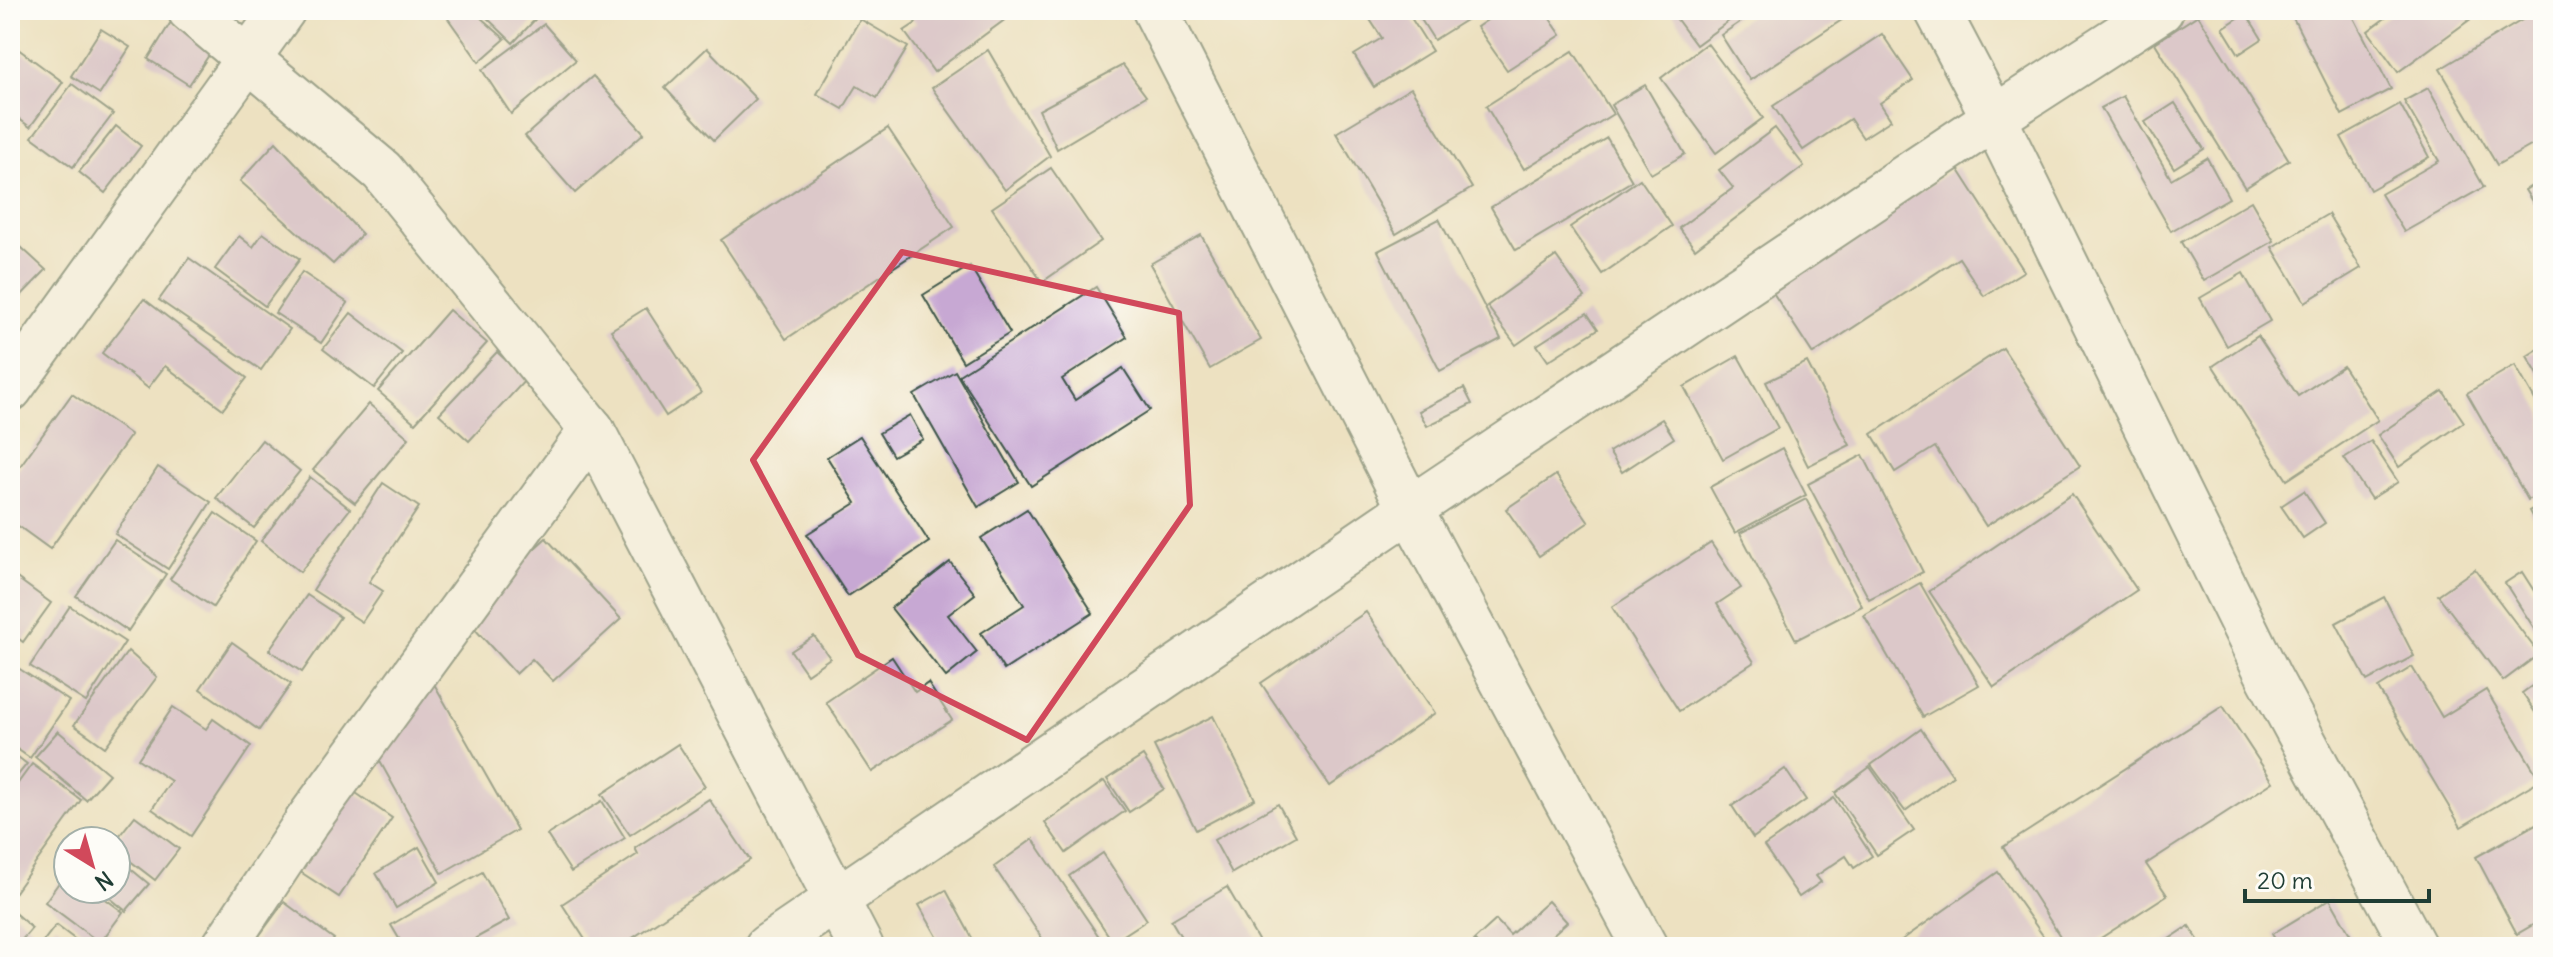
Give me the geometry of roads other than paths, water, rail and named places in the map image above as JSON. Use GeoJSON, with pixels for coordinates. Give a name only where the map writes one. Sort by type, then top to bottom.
{"type":"FeatureCollection","features":[{"type":"Feature","properties":{"kind":"street"},"geometry":{"type":"LineString","coordinates":[[190,10],[382,171],[592,430],[861,947]]}},
{"type":"Feature","properties":{"kind":"street"},"geometry":{"type":"LineString","coordinates":[[10,389],[283,10]]}},
{"type":"Feature","properties":{"kind":"street"},"geometry":{"type":"LineString","coordinates":[[1155,10],[1410,509],[1645,947]]}},
{"type":"Feature","properties":{"kind":"street"},"geometry":{"type":"LineString","coordinates":[[1937,10],[1994,118],[2269,677],[2414,947]]}},
{"type":"Feature","properties":{"kind":"street"},"geometry":{"type":"LineString","coordinates":[[767,947],[1410,509],[1994,118],[2161,10]]}},
{"type":"Feature","properties":{"kind":"street"},"geometry":{"type":"LineString","coordinates":[[224,947],[308,820],[592,430]]}}]}
